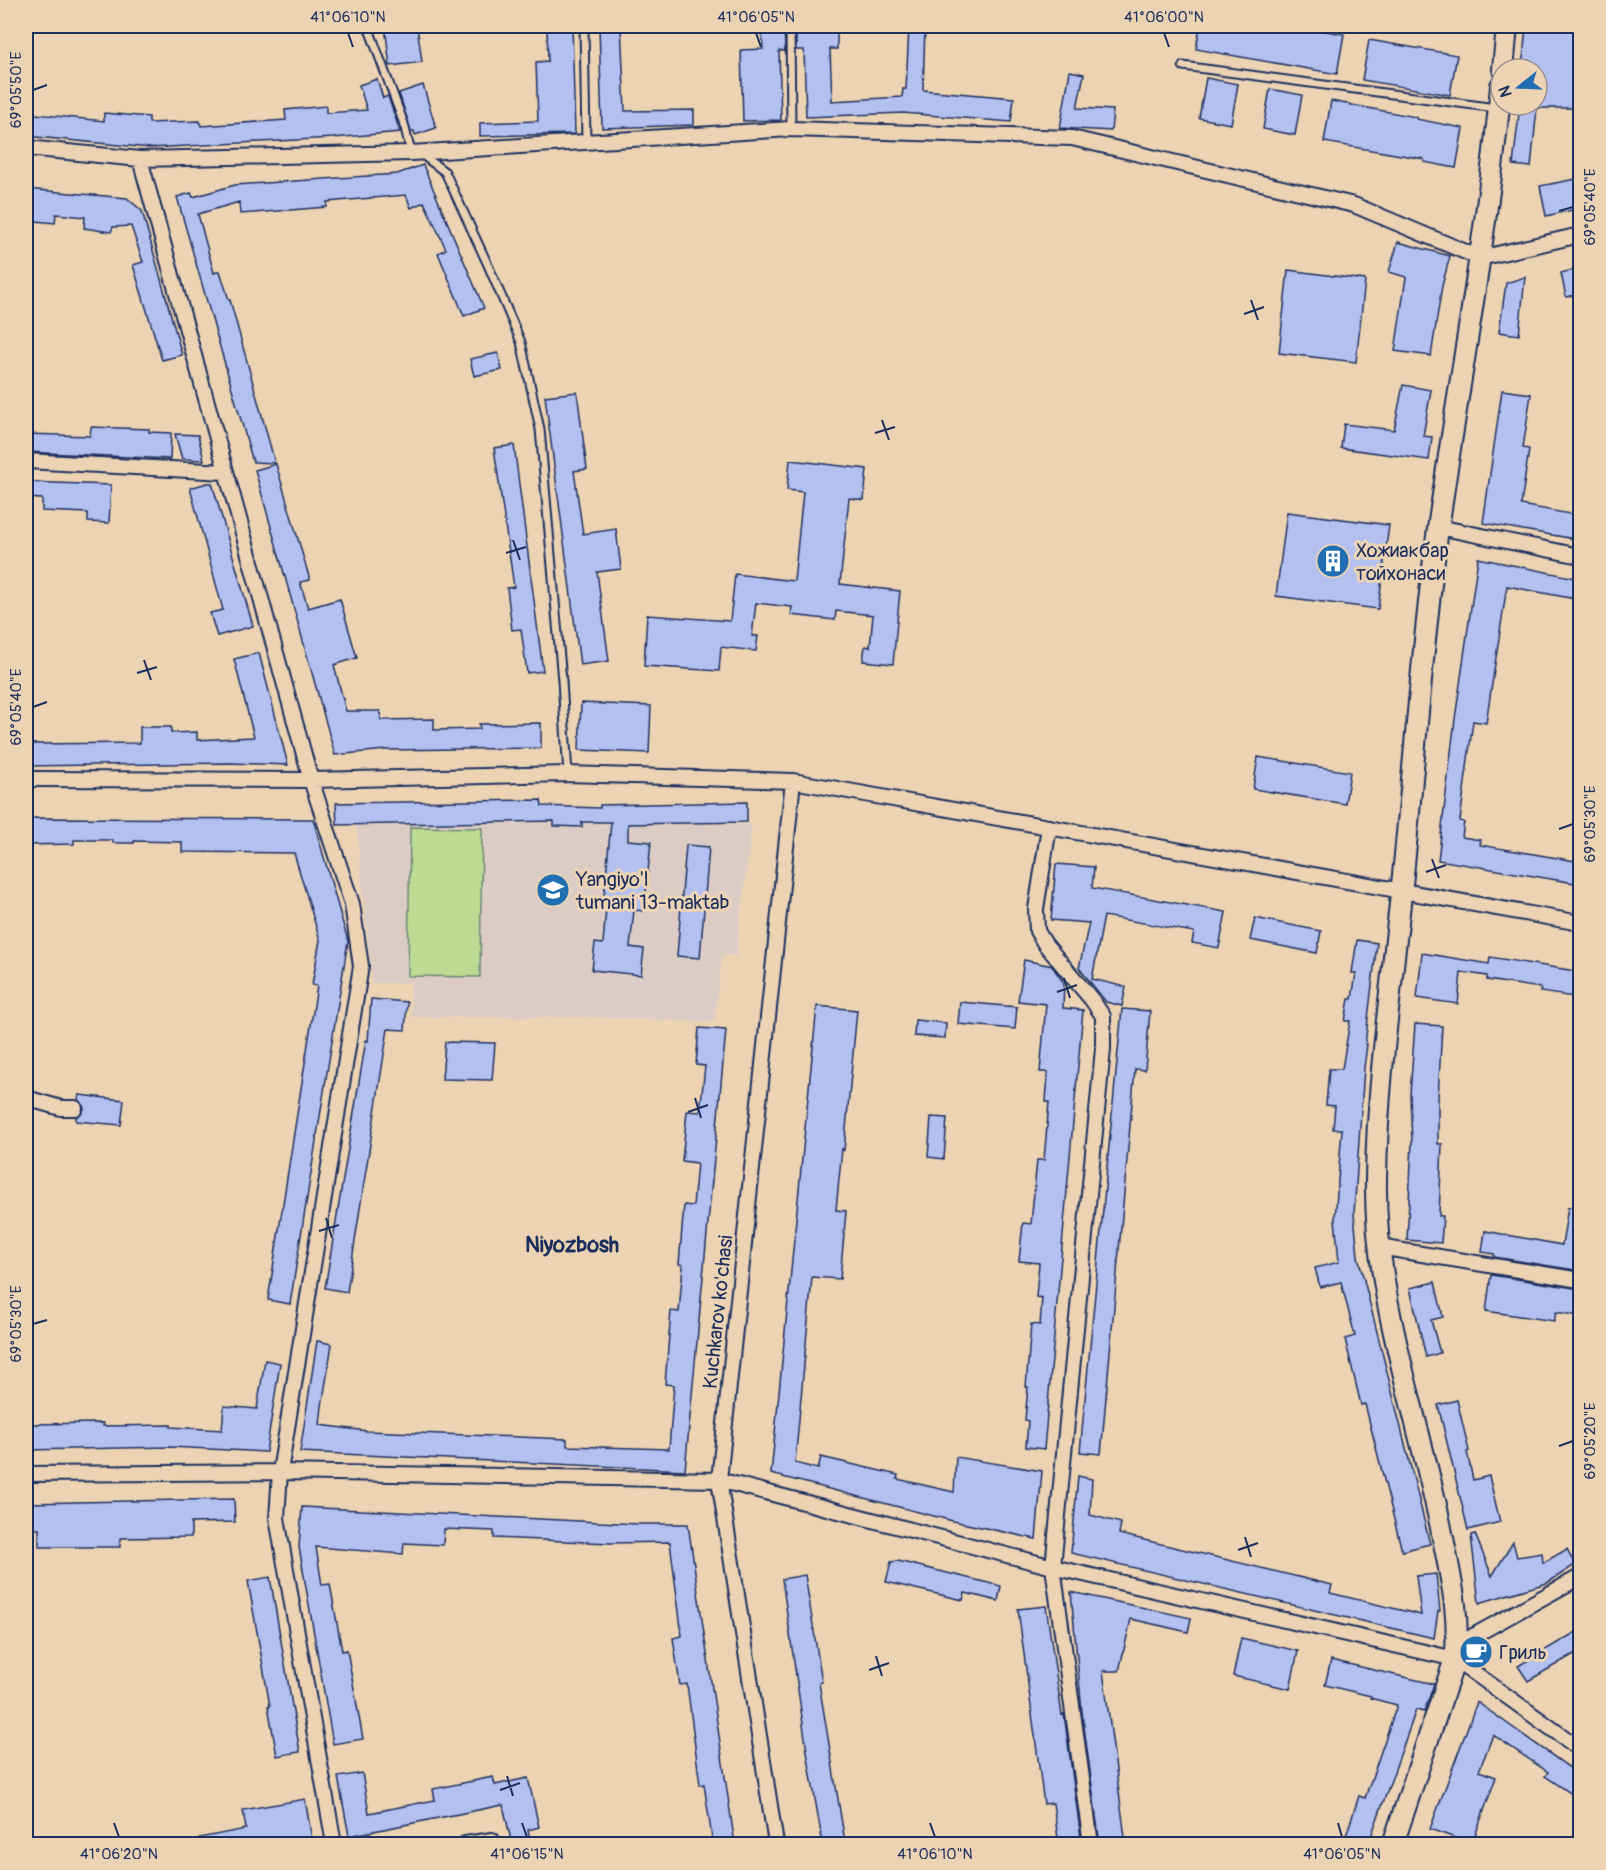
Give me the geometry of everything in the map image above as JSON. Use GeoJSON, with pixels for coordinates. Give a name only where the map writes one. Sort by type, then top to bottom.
{"type":"FeatureCollection","features":[{"type":"Feature","properties":{"kind":"main road"},"geometry":{"type":"LineString","coordinates":[[1504,57],[1507,26]]}},
{"type":"Feature","properties":{"kind":"main road"},"geometry":{"type":"LineString","coordinates":[[1393,1845],[1456,1652],[1458,1631],[1454,1595],[1435,1499],[1393,1328],[1379,1247],[1376,1194],[1378,1113],[1438,527],[1480,258],[1498,117]]}},
{"type":"Feature","properties":{"kind":"street"},"geometry":{"type":"LineString","coordinates":[[26,148],[140,159],[414,152],[791,129],[1072,138],[1354,205],[1480,258],[1581,235]]}},
{"type":"Feature","properties":{"kind":"street"},"geometry":{"type":"LineString","coordinates":[[140,159],[311,780],[352,904],[361,966],[280,1472],[277,1518],[334,1845]]}},
{"type":"Feature","properties":{"kind":"street"},"geometry":{"type":"LineString","coordinates":[[26,461],[225,472]]}},
{"type":"Feature","properties":{"kind":"street"},"geometry":{"type":"LineString","coordinates":[[1438,527],[1581,556]]}},
{"type":"Feature","properties":{"kind":"street"},"geometry":{"type":"LineString","coordinates":[[26,779],[311,780],[568,774],[793,782],[1581,923]]}},
{"type":"Feature","properties":{"kind":"street","name":"Kuchkarov ko'chasi"},"geometry":{"type":"LineString","coordinates":[[776,1845],[719,1480],[793,782]]}},
{"type":"Feature","properties":{"kind":"street"},"geometry":{"type":"LineString","coordinates":[[1049,827],[1036,909],[1037,931],[1103,1016],[1103,1049],[1053,1567],[1091,1845]]}},
{"type":"Feature","properties":{"kind":"street"},"geometry":{"type":"LineString","coordinates":[[26,1098],[61,1108],[75,1108]]}},
{"type":"Feature","properties":{"kind":"street"},"geometry":{"type":"LineString","coordinates":[[1379,1247],[1581,1280]]}},
{"type":"Feature","properties":{"kind":"street"},"geometry":{"type":"LineString","coordinates":[[26,1474],[280,1472],[719,1480],[1053,1567],[1456,1652],[1581,1749]]}},
{"type":"Feature","properties":{"kind":"street"},"geometry":{"type":"LineString","coordinates":[[1456,1652],[1581,1577]]}},
{"type":"Feature","properties":{"kind":"street"},"geometry":{"type":"LineString","coordinates":[[465,1845],[492,1840]]}},
{"type":"Feature","properties":{"kind":"lane"},"geometry":{"type":"LineString","coordinates":[[368,26],[414,152],[445,172],[488,265],[520,342],[540,429],[568,774]]}},
{"type":"Feature","properties":{"kind":"lane"},"geometry":{"type":"LineString","coordinates":[[585,26],[586,142]]}},
{"type":"Feature","properties":{"kind":"lane"},"geometry":{"type":"LineString","coordinates":[[790,26],[791,129]]}},
{"type":"Feature","properties":{"kind":"lane"},"geometry":{"type":"LineString","coordinates":[[1183,66],[1489,107]]}},
{"type":"Feature","properties":{"kind":"shaded area","name":"Yangiyo'l tumani 13-maktab"},"geometry":{"type":"Polygon","coordinates":[[[547,822],[752,824],[736,956],[722,955],[714,1022],[584,1017],[412,1017],[410,983],[372,983],[356,824],[547,822]]]}},
{"type":"Feature","properties":{"kind":"green space"},"geometry":{"type":"Polygon","coordinates":[[[410,827],[482,828],[480,977],[408,976],[410,827]]]}},
{"type":"Feature","properties":{"kind":"building"},"geometry":{"type":"Polygon","coordinates":[[[385,26],[417,26],[422,62],[390,66],[385,26]]]}},
{"type":"Feature","properties":{"kind":"building"},"geometry":{"type":"Polygon","coordinates":[[[547,26],[572,26],[575,134],[480,136],[480,123],[538,121],[536,62],[548,61],[547,26]]]}},
{"type":"Feature","properties":{"kind":"building"},"geometry":{"type":"Polygon","coordinates":[[[599,26],[621,26],[625,111],[694,110],[694,125],[602,128],[599,26]]]}},
{"type":"Feature","properties":{"kind":"building"},"geometry":{"type":"Polygon","coordinates":[[[762,26],[784,26],[785,51],[779,51],[781,120],[743,121],[741,50],[763,49],[762,26]]]}},
{"type":"Feature","properties":{"kind":"building"},"geometry":{"type":"Polygon","coordinates":[[[796,26],[837,26],[837,49],[830,49],[832,101],[902,97],[903,89],[906,89],[909,26],[925,26],[923,90],[1014,98],[1011,122],[903,113],[806,117],[804,50],[796,50],[796,26]]]}},
{"type":"Feature","properties":{"kind":"building"},"geometry":{"type":"Polygon","coordinates":[[[1200,26],[1295,26],[1344,34],[1337,74],[1196,49],[1200,26]]]}},
{"type":"Feature","properties":{"kind":"building"},"geometry":{"type":"Polygon","coordinates":[[[1526,26],[1581,26],[1581,108],[1549,108],[1549,57],[1523,57],[1526,26]]]}},
{"type":"Feature","properties":{"kind":"building"},"geometry":{"type":"Polygon","coordinates":[[[1369,40],[1457,55],[1450,95],[1362,80],[1369,40]]]}},
{"type":"Feature","properties":{"kind":"building"},"geometry":{"type":"Polygon","coordinates":[[[1070,71],[1084,74],[1077,108],[1113,110],[1111,131],[1060,128],[1070,71]]]}},
{"type":"Feature","properties":{"kind":"building"},"geometry":{"type":"Polygon","coordinates":[[[1206,78],[1238,84],[1231,124],[1199,118],[1206,78]]]}},
{"type":"Feature","properties":{"kind":"building"},"geometry":{"type":"Polygon","coordinates":[[[377,79],[383,98],[388,96],[400,132],[150,148],[26,136],[26,113],[104,121],[104,113],[149,117],[149,123],[200,121],[201,126],[286,120],[285,110],[326,106],[326,113],[367,110],[359,85],[377,79]]]}},
{"type":"Feature","properties":{"kind":"building"},"geometry":{"type":"Polygon","coordinates":[[[423,85],[436,128],[415,135],[414,131],[411,131],[399,93],[423,85]]]}},
{"type":"Feature","properties":{"kind":"building"},"geometry":{"type":"Polygon","coordinates":[[[1270,89],[1302,95],[1295,135],[1263,129],[1270,89]]]}},
{"type":"Feature","properties":{"kind":"building"},"geometry":{"type":"Polygon","coordinates":[[[1331,101],[1463,128],[1456,168],[1424,162],[1424,159],[1324,142],[1331,101]]]}},
{"type":"Feature","properties":{"kind":"building"},"geometry":{"type":"Polygon","coordinates":[[[1519,117],[1536,117],[1531,167],[1513,165],[1519,117]]]}},
{"type":"Feature","properties":{"kind":"building"},"geometry":{"type":"Polygon","coordinates":[[[423,165],[484,308],[464,316],[438,253],[446,249],[424,202],[411,208],[406,195],[327,202],[327,207],[240,214],[239,202],[198,214],[214,273],[220,271],[230,300],[275,463],[253,462],[177,197],[191,193],[193,197],[235,185],[397,174],[423,165]]]}},
{"type":"Feature","properties":{"kind":"building"},"geometry":{"type":"Polygon","coordinates":[[[1581,178],[1581,208],[1546,216],[1540,186],[1581,178]]]}},
{"type":"Feature","properties":{"kind":"building"},"geometry":{"type":"Polygon","coordinates":[[[26,189],[127,198],[142,211],[182,355],[162,360],[133,265],[143,262],[131,226],[113,227],[111,232],[84,228],[85,217],[56,214],[55,223],[26,220],[26,189]]]}},
{"type":"Feature","properties":{"kind":"building"},"geometry":{"type":"Polygon","coordinates":[[[1398,242],[1450,256],[1442,286],[1431,356],[1395,351],[1406,277],[1389,272],[1398,242]]]}},
{"type":"Feature","properties":{"kind":"building"},"geometry":{"type":"Polygon","coordinates":[[[1581,268],[1581,294],[1566,297],[1561,273],[1581,268]]]}},
{"type":"Feature","properties":{"kind":"building"},"geometry":{"type":"Polygon","coordinates":[[[1288,270],[1365,280],[1356,362],[1279,353],[1288,270]]]}},
{"type":"Feature","properties":{"kind":"building"},"geometry":{"type":"Polygon","coordinates":[[[1525,277],[1519,335],[1499,332],[1506,283],[1525,277]]]}},
{"type":"Feature","properties":{"kind":"building"},"geometry":{"type":"Polygon","coordinates":[[[498,353],[502,370],[474,376],[470,359],[498,353]]]}},
{"type":"Feature","properties":{"kind":"building"},"geometry":{"type":"Polygon","coordinates":[[[1403,385],[1431,390],[1423,436],[1432,437],[1429,460],[1341,448],[1344,424],[1394,430],[1403,385]]]}},
{"type":"Feature","properties":{"kind":"building"},"geometry":{"type":"Polygon","coordinates":[[[1502,390],[1531,394],[1523,448],[1529,449],[1521,505],[1581,516],[1581,540],[1483,523],[1502,390]]]}},
{"type":"Feature","properties":{"kind":"building"},"geometry":{"type":"Polygon","coordinates":[[[577,392],[587,469],[574,471],[583,534],[616,529],[621,569],[597,572],[609,661],[580,665],[545,396],[577,392]]]}},
{"type":"Feature","properties":{"kind":"building"},"geometry":{"type":"Polygon","coordinates":[[[91,427],[149,429],[149,432],[171,433],[170,459],[26,452],[26,434],[90,436],[91,427]]]}},
{"type":"Feature","properties":{"kind":"building"},"geometry":{"type":"Polygon","coordinates":[[[175,434],[198,435],[204,460],[182,459],[175,434]]]}},
{"type":"Feature","properties":{"kind":"building"},"geometry":{"type":"Polygon","coordinates":[[[514,445],[543,671],[527,673],[521,629],[512,630],[507,588],[514,587],[494,448],[514,445]]]}},
{"type":"Feature","properties":{"kind":"building"},"geometry":{"type":"Polygon","coordinates":[[[790,460],[867,469],[864,500],[849,498],[840,584],[900,591],[893,664],[863,661],[865,646],[870,647],[873,615],[836,611],[835,620],[791,615],[792,607],[756,603],[752,636],[758,636],[756,651],[721,647],[719,671],[644,666],[647,615],[730,621],[735,574],[794,581],[803,492],[787,490],[790,460]]]}},
{"type":"Feature","properties":{"kind":"building"},"geometry":{"type":"Polygon","coordinates":[[[276,464],[310,580],[300,582],[308,608],[340,599],[357,658],[334,665],[346,711],[380,711],[381,720],[434,719],[434,730],[480,729],[479,724],[541,723],[541,748],[386,750],[335,755],[255,470],[276,464]]]}},
{"type":"Feature","properties":{"kind":"building"},"geometry":{"type":"Polygon","coordinates":[[[26,482],[111,485],[109,523],[88,522],[88,513],[42,511],[42,499],[26,498],[26,482]]]}},
{"type":"Feature","properties":{"kind":"building"},"geometry":{"type":"Polygon","coordinates":[[[212,483],[253,626],[217,636],[210,613],[223,610],[190,488],[212,483]]]}},
{"type":"Feature","properties":{"kind":"building","name":"Хожиакбар тойхонаси"},"geometry":{"type":"Polygon","coordinates":[[[1287,512],[1389,525],[1378,609],[1276,596],[1287,512]]]}},
{"type":"Feature","properties":{"kind":"building"},"geometry":{"type":"Polygon","coordinates":[[[1478,558],[1581,579],[1581,600],[1507,586],[1486,723],[1473,721],[1460,821],[1464,822],[1462,837],[1481,840],[1480,845],[1581,862],[1581,884],[1438,860],[1478,558]]]}},
{"type":"Feature","properties":{"kind":"building"},"geometry":{"type":"Polygon","coordinates":[[[259,653],[288,765],[230,763],[26,766],[26,744],[140,743],[140,727],[171,727],[171,733],[197,732],[197,740],[254,737],[234,659],[259,653]]]}},
{"type":"Feature","properties":{"kind":"building"},"geometry":{"type":"Polygon","coordinates":[[[581,703],[651,706],[649,753],[579,750],[581,703]]]}},
{"type":"Feature","properties":{"kind":"building"},"geometry":{"type":"Polygon","coordinates":[[[1258,757],[1350,772],[1345,804],[1253,789],[1258,757]]]}},
{"type":"Feature","properties":{"kind":"building"},"geometry":{"type":"Polygon","coordinates":[[[541,800],[542,806],[600,808],[600,805],[747,802],[747,822],[628,824],[628,840],[651,842],[644,911],[634,910],[630,947],[644,949],[641,975],[592,970],[595,943],[603,944],[606,908],[603,908],[611,822],[582,822],[582,827],[554,826],[554,821],[337,825],[336,803],[541,800]]]}},
{"type":"Feature","properties":{"kind":"building"},"geometry":{"type":"Polygon","coordinates":[[[26,818],[313,819],[348,941],[290,1304],[268,1300],[317,986],[312,985],[320,940],[294,853],[182,852],[182,842],[113,843],[113,840],[74,840],[74,844],[26,845],[26,818]]]}},
{"type":"Feature","properties":{"kind":"building"},"geometry":{"type":"Polygon","coordinates":[[[686,845],[709,847],[700,958],[677,956],[686,845]]]}},
{"type":"Feature","properties":{"kind":"building"},"geometry":{"type":"Polygon","coordinates":[[[1056,864],[1094,867],[1092,888],[1226,912],[1219,948],[1192,943],[1194,932],[1104,916],[1092,979],[1126,987],[1122,1006],[1106,1002],[1079,968],[1089,923],[1051,920],[1056,864]]]}},
{"type":"Feature","properties":{"kind":"building"},"geometry":{"type":"Polygon","coordinates":[[[1255,918],[1321,931],[1317,953],[1250,940],[1255,918]]]}},
{"type":"Feature","properties":{"kind":"building"},"geometry":{"type":"Polygon","coordinates":[[[1357,940],[1377,943],[1365,1044],[1367,1044],[1354,1214],[1358,1256],[1430,1544],[1402,1551],[1365,1404],[1361,1405],[1345,1339],[1355,1336],[1341,1282],[1320,1287],[1315,1268],[1339,1262],[1335,1219],[1342,1129],[1333,1129],[1335,1106],[1326,1105],[1329,1069],[1342,1069],[1350,1021],[1345,1021],[1349,999],[1352,999],[1356,973],[1352,973],[1357,940]]]}},
{"type":"Feature","properties":{"kind":"building"},"geometry":{"type":"Polygon","coordinates":[[[1422,953],[1489,964],[1490,957],[1581,972],[1581,998],[1540,992],[1541,988],[1487,980],[1487,976],[1461,972],[1458,1004],[1417,998],[1422,953]]]}},
{"type":"Feature","properties":{"kind":"building"},"geometry":{"type":"Polygon","coordinates":[[[1024,960],[1052,966],[1064,983],[1063,1008],[1083,1010],[1044,1449],[1026,1447],[1028,1421],[1025,1420],[1031,1324],[1040,1325],[1042,1298],[1036,1297],[1039,1263],[1019,1261],[1023,1223],[1031,1224],[1037,1160],[1044,1160],[1049,1102],[1046,1102],[1048,1072],[1040,1072],[1046,1004],[1018,1001],[1024,960]]]}},
{"type":"Feature","properties":{"kind":"building"},"geometry":{"type":"Polygon","coordinates":[[[371,999],[407,1002],[405,1030],[388,1029],[347,1292],[325,1288],[366,1040],[368,1041],[371,999]]]}},
{"type":"Feature","properties":{"kind":"building"},"geometry":{"type":"Polygon","coordinates":[[[960,1002],[1017,1007],[1015,1029],[958,1024],[960,1002]]]}},
{"type":"Feature","properties":{"kind":"building"},"geometry":{"type":"Polygon","coordinates":[[[817,1006],[857,1010],[836,1210],[846,1211],[840,1279],[812,1277],[795,1463],[818,1469],[821,1457],[898,1475],[897,1479],[954,1492],[956,1457],[1042,1471],[1036,1539],[953,1521],[771,1474],[817,1006]]]}},
{"type":"Feature","properties":{"kind":"building"},"geometry":{"type":"Polygon","coordinates":[[[1122,1009],[1150,1011],[1145,1070],[1135,1069],[1101,1454],[1080,1452],[1122,1009]]]}},
{"type":"Feature","properties":{"kind":"building"},"geometry":{"type":"Polygon","coordinates":[[[915,1020],[946,1023],[945,1038],[914,1036],[915,1020]]]}},
{"type":"Feature","properties":{"kind":"building"},"geometry":{"type":"Polygon","coordinates":[[[1415,1024],[1442,1026],[1438,1099],[1438,1144],[1442,1144],[1439,1216],[1443,1216],[1441,1243],[1407,1240],[1412,1143],[1410,1095],[1415,1024]]]}},
{"type":"Feature","properties":{"kind":"building"},"geometry":{"type":"Polygon","coordinates":[[[699,1028],[726,1030],[685,1470],[300,1452],[317,1341],[332,1344],[320,1425],[367,1431],[567,1439],[567,1446],[669,1449],[674,1385],[665,1384],[671,1311],[679,1312],[683,1265],[679,1264],[684,1205],[693,1206],[697,1163],[682,1161],[687,1111],[700,1112],[705,1066],[696,1065],[699,1028]]]}},
{"type":"Feature","properties":{"kind":"building"},"geometry":{"type":"Polygon","coordinates":[[[445,1042],[495,1043],[492,1080],[442,1079],[445,1042]]]}},
{"type":"Feature","properties":{"kind":"building"},"geometry":{"type":"Polygon","coordinates":[[[79,1095],[124,1100],[121,1125],[76,1121],[76,1117],[84,1109],[78,1100],[79,1095]]]}},
{"type":"Feature","properties":{"kind":"building"},"geometry":{"type":"Polygon","coordinates":[[[931,1117],[947,1118],[944,1159],[928,1157],[931,1117]]]}},
{"type":"Feature","properties":{"kind":"building"},"geometry":{"type":"Polygon","coordinates":[[[1568,1207],[1581,1209],[1581,1271],[1494,1257],[1494,1254],[1482,1252],[1485,1231],[1562,1245],[1568,1207]]]}},
{"type":"Feature","properties":{"kind":"building"},"geometry":{"type":"Polygon","coordinates":[[[1491,1275],[1581,1289],[1581,1316],[1556,1312],[1554,1321],[1486,1311],[1491,1275]]]}},
{"type":"Feature","properties":{"kind":"building"},"geometry":{"type":"Polygon","coordinates":[[[1435,1282],[1443,1317],[1431,1320],[1440,1353],[1426,1357],[1410,1288],[1435,1282]]]}},
{"type":"Feature","properties":{"kind":"building"},"geometry":{"type":"Polygon","coordinates":[[[265,1360],[280,1363],[266,1452],[170,1447],[27,1450],[26,1424],[171,1425],[171,1427],[222,1430],[224,1406],[257,1409],[265,1360]]]}},
{"type":"Feature","properties":{"kind":"building"},"geometry":{"type":"Polygon","coordinates":[[[1457,1400],[1473,1480],[1489,1476],[1500,1522],[1468,1530],[1438,1405],[1457,1400]]]}},
{"type":"Feature","properties":{"kind":"building"},"geometry":{"type":"Polygon","coordinates":[[[1078,1476],[1092,1479],[1090,1515],[1121,1523],[1119,1534],[1332,1585],[1330,1593],[1421,1615],[1416,1576],[1436,1574],[1440,1611],[1438,1611],[1434,1638],[1071,1553],[1078,1476]]]}},
{"type":"Feature","properties":{"kind":"building"},"geometry":{"type":"Polygon","coordinates":[[[234,1499],[235,1522],[191,1523],[191,1537],[120,1538],[120,1547],[39,1547],[39,1529],[26,1529],[26,1503],[234,1499]]]}},
{"type":"Feature","properties":{"kind":"building"},"geometry":{"type":"Polygon","coordinates":[[[302,1507],[638,1524],[688,1524],[735,1845],[713,1845],[704,1784],[700,1785],[687,1684],[680,1685],[673,1638],[682,1636],[670,1542],[610,1543],[494,1538],[494,1531],[444,1529],[443,1545],[404,1543],[403,1554],[316,1547],[322,1585],[330,1584],[342,1651],[347,1650],[363,1739],[333,1744],[299,1547],[302,1507]]]}},
{"type":"Feature","properties":{"kind":"building"},"geometry":{"type":"Polygon","coordinates":[[[1475,1534],[1492,1576],[1513,1542],[1517,1557],[1542,1553],[1543,1563],[1567,1549],[1575,1565],[1547,1583],[1479,1603],[1471,1535],[1475,1534]]]}},
{"type":"Feature","properties":{"kind":"building"},"geometry":{"type":"Polygon","coordinates":[[[898,1561],[1001,1586],[998,1601],[965,1593],[963,1600],[886,1582],[891,1562],[898,1561]]]}},
{"type":"Feature","properties":{"kind":"building"},"geometry":{"type":"Polygon","coordinates":[[[805,1575],[822,1682],[819,1683],[845,1842],[835,1845],[823,1845],[782,1579],[805,1575]]]}},
{"type":"Feature","properties":{"kind":"building"},"geometry":{"type":"Polygon","coordinates":[[[270,1577],[300,1752],[277,1756],[248,1581],[270,1577]]]}},
{"type":"Feature","properties":{"kind":"building"},"geometry":{"type":"Polygon","coordinates":[[[1071,1592],[1191,1618],[1188,1632],[1131,1619],[1119,1671],[1103,1671],[1126,1845],[1100,1845],[1082,1712],[1071,1592]]]}},
{"type":"Feature","properties":{"kind":"building"},"geometry":{"type":"Polygon","coordinates":[[[1046,1606],[1082,1845],[1059,1845],[1053,1803],[1044,1804],[1018,1609],[1046,1606]]]}},
{"type":"Feature","properties":{"kind":"building"},"geometry":{"type":"Polygon","coordinates":[[[1581,1629],[1581,1650],[1528,1681],[1518,1666],[1581,1629]]]}},
{"type":"Feature","properties":{"kind":"building"},"geometry":{"type":"Polygon","coordinates":[[[1241,1638],[1298,1651],[1290,1689],[1233,1676],[1241,1638]]]}},
{"type":"Feature","properties":{"kind":"building"},"geometry":{"type":"Polygon","coordinates":[[[1331,1660],[1434,1684],[1424,1712],[1416,1710],[1368,1845],[1343,1845],[1359,1796],[1365,1798],[1397,1705],[1325,1685],[1331,1660]]]}},
{"type":"Feature","properties":{"kind":"building"},"geometry":{"type":"Polygon","coordinates":[[[1477,1702],[1581,1776],[1581,1800],[1545,1776],[1548,1772],[1493,1735],[1479,1771],[1496,1777],[1472,1844],[1430,1829],[1477,1702]]]}},
{"type":"Feature","properties":{"kind":"building"},"geometry":{"type":"Polygon","coordinates":[[[362,1773],[369,1813],[435,1800],[433,1789],[493,1777],[495,1785],[528,1778],[539,1827],[528,1830],[531,1845],[512,1845],[503,1805],[349,1836],[338,1777],[362,1773]]]}},
{"type":"Feature","properties":{"kind":"building"},"geometry":{"type":"Polygon","coordinates":[[[305,1799],[313,1845],[199,1845],[199,1838],[246,1829],[243,1810],[305,1799]]]}},
{"type":"Feature","properties":{"kind":"place","name":"Хожиакбар тойхонаси"},"geometry":{"type":"Point","coordinates":[1333,561]}},
{"type":"Feature","properties":{"kind":"place","name":"Yangiyo'l tumani 13-maktab"},"geometry":{"type":"Point","coordinates":[553,890]}},
{"type":"Feature","properties":{"kind":"place","name":"Гриль"},"geometry":{"type":"Point","coordinates":[1476,1652]}},
{"type":"Feature","properties":{"kind":"district","name":"Niyozbosh"},"geometry":{"type":"Point","coordinates":[572,1245]}}]}
